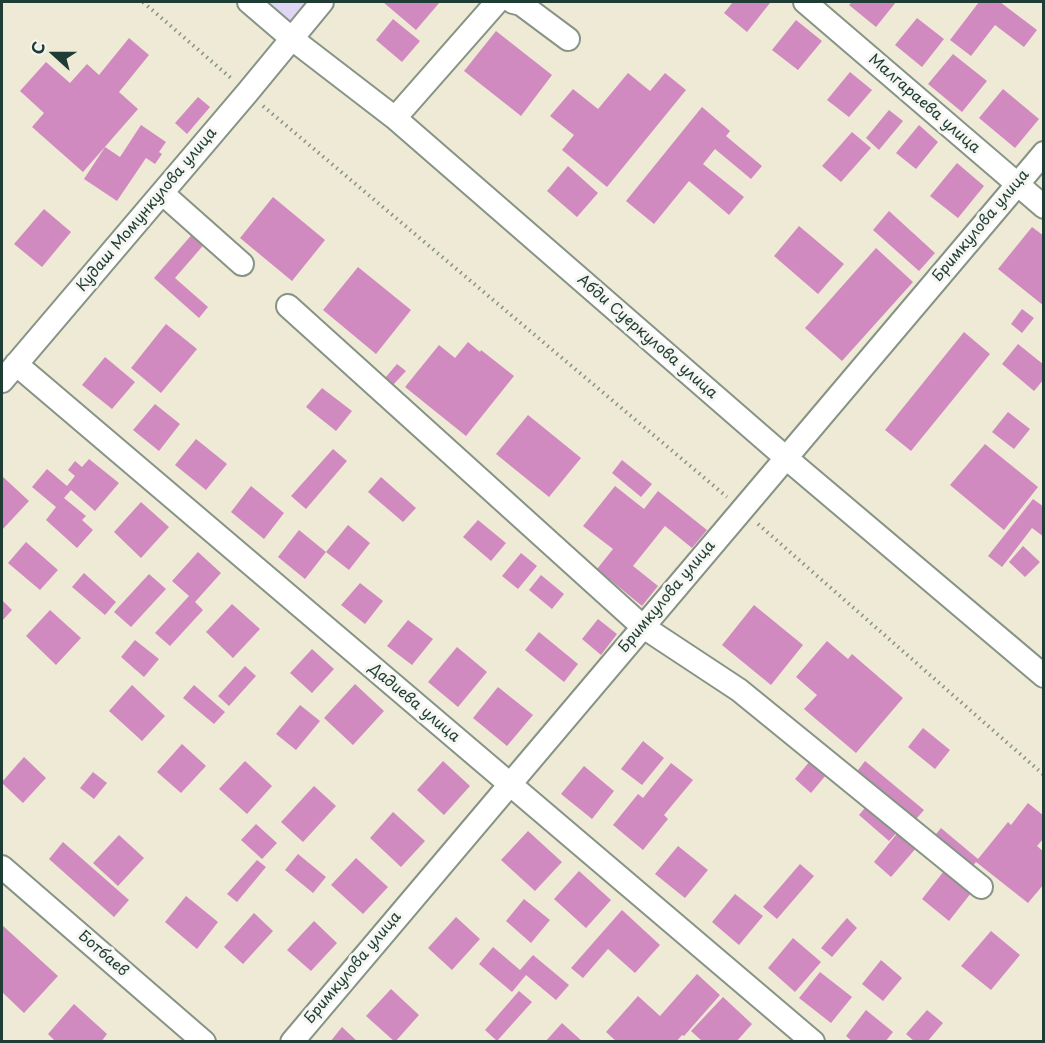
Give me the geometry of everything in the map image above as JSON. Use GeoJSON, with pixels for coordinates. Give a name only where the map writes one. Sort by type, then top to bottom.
{"type":"FeatureCollection","features":[{"type":"Feature","properties":{"kind":"street","name":"Абди Суеркулова улица"},"geometry":{"type":"LineString","coordinates":[[249,2],[291,38],[395,118],[785,457],[1044,676]]}},
{"type":"Feature","properties":{"kind":"street","name":"Кудаш Момункулова улица"},"geometry":{"type":"LineString","coordinates":[[9,372],[248,93],[322,2]]}},
{"type":"Feature","properties":{"kind":"street"},"geometry":{"type":"LineString","coordinates":[[395,118],[497,2]]}},
{"type":"Feature","properties":{"kind":"street"},"geometry":{"type":"LineString","coordinates":[[513,2],[521,4],[568,39]]}},
{"type":"Feature","properties":{"kind":"street","name":"Малгараева улица"},"geometry":{"type":"LineString","coordinates":[[805,2],[1044,207]]}},
{"type":"Feature","properties":{"kind":"street","name":"Бримкулова улица"},"geometry":{"type":"LineString","coordinates":[[292,1041],[1044,153]]}},
{"type":"Feature","properties":{"kind":"street"},"geometry":{"type":"LineString","coordinates":[[162,193],[242,264]]}},
{"type":"Feature","properties":{"kind":"street"},"geometry":{"type":"LineString","coordinates":[[288,306],[642,626],[739,690],[981,887]]}},
{"type":"Feature","properties":{"kind":"street","name":"Дадиева улица"},"geometry":{"type":"LineString","coordinates":[[9,372],[509,784],[813,1041]]}},
{"type":"Feature","properties":{"kind":"street","name":"Ботбаев"},"geometry":{"type":"LineString","coordinates":[[2,867],[204,1041]]}},
{"type":"Feature","properties":{"kind":"path"},"geometry":{"type":"LineString","coordinates":[[143,2],[741,509],[1044,775]]}},
{"type":"Feature","properties":{"kind":"shaded area"},"geometry":{"type":"Polygon","coordinates":[[[268,2],[306,2],[290,21],[268,2]]]}},
{"type":"Feature","properties":{"kind":"building"},"geometry":{"type":"Polygon","coordinates":[[[383,2],[440,2],[416,30],[383,2]]]}},
{"type":"Feature","properties":{"kind":"building"},"geometry":{"type":"Polygon","coordinates":[[[733,2],[770,3],[747,32],[724,13],[733,2]]]}},
{"type":"Feature","properties":{"kind":"building"},"geometry":{"type":"Polygon","coordinates":[[[852,2],[896,2],[876,27],[849,5],[852,2]]]}},
{"type":"Feature","properties":{"kind":"building"},"geometry":{"type":"Polygon","coordinates":[[[979,2],[1000,2],[1037,30],[1024,47],[995,25],[971,56],[950,40],[979,2]]]}},
{"type":"Feature","properties":{"kind":"building"},"geometry":{"type":"Polygon","coordinates":[[[917,18],[944,39],[922,67],[895,45],[917,18]]]}},
{"type":"Feature","properties":{"kind":"building"},"geometry":{"type":"Polygon","coordinates":[[[393,19],[420,41],[402,62],[376,40],[393,19]]]}},
{"type":"Feature","properties":{"kind":"building"},"geometry":{"type":"Polygon","coordinates":[[[796,20],[822,41],[798,70],[772,50],[796,20]]]}},
{"type":"Feature","properties":{"kind":"building"},"geometry":{"type":"Polygon","coordinates":[[[496,31],[552,75],[521,116],[464,71],[496,31]]]}},
{"type":"Feature","properties":{"kind":"building"},"geometry":{"type":"Polygon","coordinates":[[[129,38],[149,55],[119,92],[138,109],[83,172],[32,127],[44,113],[20,91],[46,62],[70,83],[87,64],[99,75],[129,38]]]}},
{"type":"Feature","properties":{"kind":"building"},"geometry":{"type":"Polygon","coordinates":[[[953,54],[987,81],[962,112],[928,84],[953,54]]]}},
{"type":"Feature","properties":{"kind":"building"},"geometry":{"type":"Polygon","coordinates":[[[850,72],[872,90],[849,117],[827,100],[850,72]]]}},
{"type":"Feature","properties":{"kind":"building"},"geometry":{"type":"Polygon","coordinates":[[[628,73],[650,91],[665,73],[686,90],[607,187],[562,150],[574,135],[550,116],[573,89],[598,109],[628,73]]]}},
{"type":"Feature","properties":{"kind":"building"},"geometry":{"type":"Polygon","coordinates":[[[1003,89],[1039,119],[1015,148],[979,118],[1003,89]]]}},
{"type":"Feature","properties":{"kind":"building"},"geometry":{"type":"Polygon","coordinates":[[[198,97],[210,107],[187,134],[175,123],[198,97]]]}},
{"type":"Feature","properties":{"kind":"building"},"geometry":{"type":"Polygon","coordinates":[[[702,107],[730,131],[726,136],[762,166],[751,179],[715,149],[703,164],[744,197],[729,215],[689,181],[654,224],[626,201],[702,107]]]}},
{"type":"Feature","properties":{"kind":"building"},"geometry":{"type":"Polygon","coordinates":[[[889,110],[903,121],[879,150],[866,138],[889,110]]]}},
{"type":"Feature","properties":{"kind":"building"},"geometry":{"type":"Polygon","coordinates":[[[141,125],[166,142],[155,164],[146,158],[117,201],[84,179],[105,147],[120,157],[141,125]]]}},
{"type":"Feature","properties":{"kind":"building"},"geometry":{"type":"Polygon","coordinates":[[[919,125],[938,142],[916,169],[896,153],[919,125]]]}},
{"type":"Feature","properties":{"kind":"building"},"geometry":{"type":"Polygon","coordinates":[[[852,132],[871,148],[841,182],[822,166],[852,132]]]}},
{"type":"Feature","properties":{"kind":"building"},"geometry":{"type":"Polygon","coordinates":[[[957,163],[984,186],[958,218],[930,196],[957,163]]]}},
{"type":"Feature","properties":{"kind":"building"},"geometry":{"type":"Polygon","coordinates":[[[568,166],[598,193],[577,217],[547,191],[568,166]]]}},
{"type":"Feature","properties":{"kind":"building"},"geometry":{"type":"Polygon","coordinates":[[[273,197],[325,240],[292,281],[240,238],[273,197]]]}},
{"type":"Feature","properties":{"kind":"building"},"geometry":{"type":"Polygon","coordinates":[[[44,209],[71,232],[42,267],[14,244],[44,209]]]}},
{"type":"Feature","properties":{"kind":"building"},"geometry":{"type":"Polygon","coordinates":[[[889,211],[935,253],[919,271],[873,230],[889,211]]]}},
{"type":"Feature","properties":{"kind":"building"},"geometry":{"type":"Polygon","coordinates":[[[799,226],[844,264],[818,294],[774,256],[799,226]]]}},
{"type":"Feature","properties":{"kind":"building"},"geometry":{"type":"Polygon","coordinates":[[[1032,227],[1044,236],[1044,281],[1042,283],[1044,284],[1044,306],[998,269],[1032,227]]]}},
{"type":"Feature","properties":{"kind":"building"},"geometry":{"type":"Polygon","coordinates":[[[195,231],[207,241],[175,278],[208,307],[199,318],[154,278],[195,231]]]}},
{"type":"Feature","properties":{"kind":"building"},"geometry":{"type":"Polygon","coordinates":[[[876,248],[913,282],[842,361],[805,328],[876,248]]]}},
{"type":"Feature","properties":{"kind":"building"},"geometry":{"type":"Polygon","coordinates":[[[358,267],[411,310],[376,354],[323,310],[358,267]]]}},
{"type":"Feature","properties":{"kind":"building"},"geometry":{"type":"Polygon","coordinates":[[[1022,309],[1034,318],[1022,333],[1011,324],[1022,309]]]}},
{"type":"Feature","properties":{"kind":"building"},"geometry":{"type":"Polygon","coordinates":[[[166,324],[197,349],[161,393],[131,368],[166,324]]]}},
{"type":"Feature","properties":{"kind":"building"},"geometry":{"type":"Polygon","coordinates":[[[964,332],[990,354],[911,451],[885,430],[964,332]]]}},
{"type":"Feature","properties":{"kind":"building"},"geometry":{"type":"Polygon","coordinates":[[[468,342],[514,376],[466,436],[405,387],[439,345],[455,358],[468,342]]]}},
{"type":"Feature","properties":{"kind":"building"},"geometry":{"type":"Polygon","coordinates":[[[1018,344],[1044,365],[1044,379],[1034,391],[1002,364],[1018,344]]]}},
{"type":"Feature","properties":{"kind":"building"},"geometry":{"type":"Polygon","coordinates":[[[105,357],[135,382],[112,409],[82,385],[105,357]]]}},
{"type":"Feature","properties":{"kind":"building"},"geometry":{"type":"Polygon","coordinates":[[[397,364],[406,371],[393,385],[385,378],[397,364]]]}},
{"type":"Feature","properties":{"kind":"building"},"geometry":{"type":"Polygon","coordinates":[[[322,388],[352,411],[336,431],[306,407],[322,388]]]}},
{"type":"Feature","properties":{"kind":"building"},"geometry":{"type":"Polygon","coordinates":[[[155,404],[180,424],[159,451],[133,430],[155,404]]]}},
{"type":"Feature","properties":{"kind":"building"},"geometry":{"type":"Polygon","coordinates":[[[1008,412],[1030,429],[1014,449],[992,432],[1008,412]]]}},
{"type":"Feature","properties":{"kind":"building"},"geometry":{"type":"Polygon","coordinates":[[[528,415],[581,458],[549,497],[496,454],[528,415]]]}},
{"type":"Feature","properties":{"kind":"building"},"geometry":{"type":"Polygon","coordinates":[[[196,439],[227,464],[206,490],[175,465],[196,439]]]}},
{"type":"Feature","properties":{"kind":"building"},"geometry":{"type":"Polygon","coordinates":[[[985,444],[1038,487],[1004,530],[950,485],[985,444]]]}},
{"type":"Feature","properties":{"kind":"building"},"geometry":{"type":"Polygon","coordinates":[[[333,449],[347,461],[306,509],[291,496],[333,449]]]}},
{"type":"Feature","properties":{"kind":"building"},"geometry":{"type":"Polygon","coordinates":[[[89,459],[119,483],[95,511],[71,490],[64,498],[86,516],[82,520],[93,530],[77,548],[46,520],[56,507],[32,487],[47,469],[67,486],[75,476],[68,470],[75,461],[82,467],[89,459]]]}},
{"type":"Feature","properties":{"kind":"building"},"geometry":{"type":"Polygon","coordinates":[[[622,460],[652,484],[641,497],[612,473],[622,460]]]}},
{"type":"Feature","properties":{"kind":"building"},"geometry":{"type":"Polygon","coordinates":[[[2,476],[29,501],[2,530],[2,476]]]}},
{"type":"Feature","properties":{"kind":"building"},"geometry":{"type":"Polygon","coordinates":[[[381,477],[416,508],[403,522],[368,492],[381,477]]]}},
{"type":"Feature","properties":{"kind":"building"},"geometry":{"type":"Polygon","coordinates":[[[251,486],[284,513],[264,539],[231,512],[251,486]]]}},
{"type":"Feature","properties":{"kind":"building"},"geometry":{"type":"Polygon","coordinates":[[[615,486],[644,509],[658,491],[707,530],[692,548],[665,526],[633,566],[658,586],[642,606],[597,569],[613,549],[583,526],[615,486]]]}},
{"type":"Feature","properties":{"kind":"building"},"geometry":{"type":"Polygon","coordinates":[[[1033,499],[1044,507],[1044,537],[1032,528],[1002,567],[988,556],[1033,499]]]}},
{"type":"Feature","properties":{"kind":"building"},"geometry":{"type":"Polygon","coordinates":[[[141,502],[169,527],[141,558],[114,532],[141,502]]]}},
{"type":"Feature","properties":{"kind":"building"},"geometry":{"type":"Polygon","coordinates":[[[478,520],[506,543],[491,561],[463,537],[478,520]]]}},
{"type":"Feature","properties":{"kind":"building"},"geometry":{"type":"Polygon","coordinates":[[[348,525],[370,543],[349,570],[326,552],[348,525]]]}},
{"type":"Feature","properties":{"kind":"building"},"geometry":{"type":"Polygon","coordinates":[[[299,530],[326,552],[305,579],[278,557],[299,530]]]}},
{"type":"Feature","properties":{"kind":"building"},"geometry":{"type":"Polygon","coordinates":[[[26,542],[58,570],[40,590],[8,563],[26,542]]]}},
{"type":"Feature","properties":{"kind":"building"},"geometry":{"type":"Polygon","coordinates":[[[1023,546],[1040,562],[1025,577],[1009,562],[1023,546]]]}},
{"type":"Feature","properties":{"kind":"building"},"geometry":{"type":"Polygon","coordinates":[[[198,552],[221,573],[195,602],[203,610],[170,646],[155,633],[189,596],[172,581],[198,552]]]}},
{"type":"Feature","properties":{"kind":"building"},"geometry":{"type":"Polygon","coordinates":[[[521,553],[537,566],[518,589],[502,576],[521,553]]]}},
{"type":"Feature","properties":{"kind":"building"},"geometry":{"type":"Polygon","coordinates":[[[84,573],[116,602],[105,615],[72,587],[84,573]]]}},
{"type":"Feature","properties":{"kind":"building"},"geometry":{"type":"Polygon","coordinates":[[[149,574],[166,589],[131,627],[114,612],[149,574]]]}},
{"type":"Feature","properties":{"kind":"building"},"geometry":{"type":"Polygon","coordinates":[[[541,575],[564,594],[552,609],[529,590],[541,575]]]}},
{"type":"Feature","properties":{"kind":"building"},"geometry":{"type":"Polygon","coordinates":[[[360,583],[383,601],[365,624],[341,605],[360,583]]]}},
{"type":"Feature","properties":{"kind":"building"},"geometry":{"type":"Polygon","coordinates":[[[2,600],[12,610],[2,621],[2,600]]]}},
{"type":"Feature","properties":{"kind":"building"},"geometry":{"type":"Polygon","coordinates":[[[232,604],[260,629],[233,658],[206,632],[232,604]]]}},
{"type":"Feature","properties":{"kind":"building"},"geometry":{"type":"Polygon","coordinates":[[[754,605],[803,645],[771,685],[722,645],[754,605]]]}},
{"type":"Feature","properties":{"kind":"building"},"geometry":{"type":"Polygon","coordinates":[[[50,610],[81,638],[56,665],[26,636],[50,610]]]}},
{"type":"Feature","properties":{"kind":"building"},"geometry":{"type":"Polygon","coordinates":[[[598,619],[617,634],[601,655],[582,639],[598,619]]]}},
{"type":"Feature","properties":{"kind":"building"},"geometry":{"type":"Polygon","coordinates":[[[408,620],[433,639],[412,665],[387,646],[408,620]]]}},
{"type":"Feature","properties":{"kind":"building"},"geometry":{"type":"Polygon","coordinates":[[[539,632],[578,664],[564,682],[525,650],[539,632]]]}},
{"type":"Feature","properties":{"kind":"building"},"geometry":{"type":"Polygon","coordinates":[[[135,640],[159,659],[144,677],[121,657],[135,640]]]}},
{"type":"Feature","properties":{"kind":"building"},"geometry":{"type":"Polygon","coordinates":[[[827,641],[848,659],[852,654],[903,698],[856,753],[804,709],[817,695],[796,677],[827,641]]]}},
{"type":"Feature","properties":{"kind":"building"},"geometry":{"type":"Polygon","coordinates":[[[457,647],[487,672],[458,707],[428,682],[457,647]]]}},
{"type":"Feature","properties":{"kind":"building"},"geometry":{"type":"Polygon","coordinates":[[[312,649],[334,669],[312,693],[290,673],[312,649]]]}},
{"type":"Feature","properties":{"kind":"building"},"geometry":{"type":"Polygon","coordinates":[[[245,666],[256,676],[229,706],[218,696],[245,666]]]}},
{"type":"Feature","properties":{"kind":"building"},"geometry":{"type":"Polygon","coordinates":[[[355,684],[384,711],[353,745],[324,718],[355,684]]]}},
{"type":"Feature","properties":{"kind":"building"},"geometry":{"type":"Polygon","coordinates":[[[132,685],[165,716],[142,741],[109,711],[132,685]]]}},
{"type":"Feature","properties":{"kind":"building"},"geometry":{"type":"Polygon","coordinates":[[[194,685],[225,712],[214,724],[183,698],[194,685]]]}},
{"type":"Feature","properties":{"kind":"building"},"geometry":{"type":"Polygon","coordinates":[[[498,687],[533,715],[507,746],[473,718],[498,687]]]}},
{"type":"Feature","properties":{"kind":"building"},"geometry":{"type":"Polygon","coordinates":[[[300,705],[320,721],[296,750],[276,734],[300,705]]]}},
{"type":"Feature","properties":{"kind":"building"},"geometry":{"type":"Polygon","coordinates":[[[923,728],[950,750],[935,769],[908,747],[923,728]]]}},
{"type":"Feature","properties":{"kind":"building"},"geometry":{"type":"Polygon","coordinates":[[[643,741],[664,758],[642,785],[621,769],[643,741]]]}},
{"type":"Feature","properties":{"kind":"building"},"geometry":{"type":"Polygon","coordinates":[[[182,744],[206,766],[181,793],[157,772],[182,744]]]}},
{"type":"Feature","properties":{"kind":"building"},"geometry":{"type":"Polygon","coordinates":[[[24,757],[46,778],[23,803],[2,782],[24,757]]]}},
{"type":"Feature","properties":{"kind":"building"},"geometry":{"type":"Polygon","coordinates":[[[245,761],[272,786],[247,814],[219,789],[245,761]]]}},
{"type":"Feature","properties":{"kind":"building"},"geometry":{"type":"Polygon","coordinates":[[[443,761],[470,786],[444,815],[417,790],[443,761]]]}},
{"type":"Feature","properties":{"kind":"building"},"geometry":{"type":"Polygon","coordinates":[[[810,761],[826,775],[811,793],[795,779],[810,761]]]}},
{"type":"Feature","properties":{"kind":"building"},"geometry":{"type":"Polygon","coordinates":[[[865,761],[924,810],[910,826],[852,778],[865,761]]]}},
{"type":"Feature","properties":{"kind":"building"},"geometry":{"type":"Polygon","coordinates":[[[671,763],[693,780],[664,815],[668,819],[643,850],[613,825],[638,794],[643,798],[671,763]]]}},
{"type":"Feature","properties":{"kind":"building"},"geometry":{"type":"Polygon","coordinates":[[[584,766],[614,791],[592,819],[561,794],[584,766]]]}},
{"type":"Feature","properties":{"kind":"building"},"geometry":{"type":"Polygon","coordinates":[[[93,772],[107,783],[94,799],[80,788],[93,772]]]}},
{"type":"Feature","properties":{"kind":"building"},"geometry":{"type":"Polygon","coordinates":[[[314,786],[336,806],[303,842],[281,822],[314,786]]]}},
{"type":"Feature","properties":{"kind":"building"},"geometry":{"type":"Polygon","coordinates":[[[869,803],[899,830],[889,841],[859,815],[869,803]]]}},
{"type":"Feature","properties":{"kind":"building"},"geometry":{"type":"Polygon","coordinates":[[[1028,803],[1044,816],[1044,838],[1037,846],[1044,852],[1044,884],[1028,903],[976,862],[970,870],[932,839],[941,828],[978,859],[1008,822],[1011,825],[1028,803]]]}},
{"type":"Feature","properties":{"kind":"building"},"geometry":{"type":"Polygon","coordinates":[[[393,812],[425,841],[401,867],[370,838],[393,812]]]}},
{"type":"Feature","properties":{"kind":"building"},"geometry":{"type":"Polygon","coordinates":[[[256,824],[277,843],[262,859],[241,840],[256,824]]]}},
{"type":"Feature","properties":{"kind":"building"},"geometry":{"type":"Polygon","coordinates":[[[528,831],[562,862],[535,891],[501,860],[528,831]]]}},
{"type":"Feature","properties":{"kind":"building"},"geometry":{"type":"Polygon","coordinates":[[[899,831],[917,847],[891,877],[874,862],[899,831]]]}},
{"type":"Feature","properties":{"kind":"building"},"geometry":{"type":"Polygon","coordinates":[[[119,835],[144,858],[118,886],[93,863],[119,835]]]}},
{"type":"Feature","properties":{"kind":"building"},"geometry":{"type":"Polygon","coordinates":[[[63,842],[129,900],[114,917],[49,859],[63,842]]]}},
{"type":"Feature","properties":{"kind":"building"},"geometry":{"type":"Polygon","coordinates":[[[678,846],[708,870],[685,898],[655,874],[678,846]]]}},
{"type":"Feature","properties":{"kind":"building"},"geometry":{"type":"Polygon","coordinates":[[[298,854],[326,877],[313,893],[285,870],[298,854]]]}},
{"type":"Feature","properties":{"kind":"building"},"geometry":{"type":"Polygon","coordinates":[[[356,858],[388,887],[363,914],[331,885],[356,858]]]}},
{"type":"Feature","properties":{"kind":"building"},"geometry":{"type":"Polygon","coordinates":[[[257,860],[266,867],[237,902],[227,894],[257,860]]]}},
{"type":"Feature","properties":{"kind":"building"},"geometry":{"type":"Polygon","coordinates":[[[800,864],[814,876],[777,919],[763,907],[800,864]]]}},
{"type":"Feature","properties":{"kind":"building"},"geometry":{"type":"Polygon","coordinates":[[[579,871],[611,900],[586,928],[554,899],[579,871]]]}},
{"type":"Feature","properties":{"kind":"building"},"geometry":{"type":"Polygon","coordinates":[[[944,871],[971,893],[949,921],[922,899],[944,871]]]}},
{"type":"Feature","properties":{"kind":"building"},"geometry":{"type":"Polygon","coordinates":[[[735,894],[763,916],[739,945],[712,922],[735,894]]]}},
{"type":"Feature","properties":{"kind":"building"},"geometry":{"type":"Polygon","coordinates":[[[186,896],[218,922],[197,949],[165,922],[186,896]]]}},
{"type":"Feature","properties":{"kind":"building"},"geometry":{"type":"Polygon","coordinates":[[[524,899],[550,920],[531,943],[506,921],[524,899]]]}},
{"type":"Feature","properties":{"kind":"building"},"geometry":{"type":"Polygon","coordinates":[[[622,910],[660,945],[635,973],[608,949],[583,978],[571,968],[622,910]]]}},
{"type":"Feature","properties":{"kind":"building"},"geometry":{"type":"Polygon","coordinates":[[[254,913],[273,931],[243,964],[224,947],[254,913]]]}},
{"type":"Feature","properties":{"kind":"building"},"geometry":{"type":"Polygon","coordinates":[[[456,917],[480,939],[452,970],[428,948],[456,917]]]}},
{"type":"Feature","properties":{"kind":"building"},"geometry":{"type":"Polygon","coordinates":[[[847,918],[857,928],[832,957],[821,948],[847,918]]]}},
{"type":"Feature","properties":{"kind":"building"},"geometry":{"type":"Polygon","coordinates":[[[314,921],[337,943],[311,971],[287,950],[314,921]]]}},
{"type":"Feature","properties":{"kind":"building"},"geometry":{"type":"Polygon","coordinates":[[[2,925],[58,976],[24,1013],[2,992],[2,925]]]}},
{"type":"Feature","properties":{"kind":"building"},"geometry":{"type":"Polygon","coordinates":[[[991,931],[1020,955],[991,990],[961,966],[991,931]]]}},
{"type":"Feature","properties":{"kind":"building"},"geometry":{"type":"Polygon","coordinates":[[[793,938],[821,962],[795,992],[768,968],[793,938]]]}},
{"type":"Feature","properties":{"kind":"building"},"geometry":{"type":"Polygon","coordinates":[[[493,947],[520,970],[533,955],[569,985],[556,1000],[526,975],[512,992],[479,964],[493,947]]]}},
{"type":"Feature","properties":{"kind":"building"},"geometry":{"type":"Polygon","coordinates":[[[881,960],[902,978],[883,1001],[862,984],[881,960]]]}},
{"type":"Feature","properties":{"kind":"building"},"geometry":{"type":"Polygon","coordinates":[[[820,972],[852,997],[831,1023],[799,998],[820,972]]]}},
{"type":"Feature","properties":{"kind":"building"},"geometry":{"type":"Polygon","coordinates":[[[697,974],[720,995],[676,1042],[617,1042],[606,1032],[638,996],[660,1016],[697,974]]]}},
{"type":"Feature","properties":{"kind":"building"},"geometry":{"type":"Polygon","coordinates":[[[391,989],[419,1015],[395,1042],[366,1016],[391,989]]]}},
{"type":"Feature","properties":{"kind":"building"},"geometry":{"type":"Polygon","coordinates":[[[519,991],[532,1002],[497,1041],[485,1030],[519,991]]]}},
{"type":"Feature","properties":{"kind":"building"},"geometry":{"type":"Polygon","coordinates":[[[723,997],[752,1024],[736,1042],[703,1042],[691,1031],[723,997]]]}},
{"type":"Feature","properties":{"kind":"building"},"geometry":{"type":"Polygon","coordinates":[[[74,1004],[107,1034],[101,1042],[56,1042],[48,1034],[74,1004]]]}},
{"type":"Feature","properties":{"kind":"building"},"geometry":{"type":"Polygon","coordinates":[[[866,1010],[893,1032],[885,1042],[853,1042],[846,1036],[866,1010]]]}},
{"type":"Feature","properties":{"kind":"building"},"geometry":{"type":"Polygon","coordinates":[[[927,1010],[943,1023],[927,1042],[915,1042],[906,1034],[927,1010]]]}},
{"type":"Feature","properties":{"kind":"building"},"geometry":{"type":"Polygon","coordinates":[[[562,1023],[583,1042],[545,1042],[562,1023]]]}},
{"type":"Feature","properties":{"kind":"building"},"geometry":{"type":"Polygon","coordinates":[[[342,1027],[358,1042],[330,1042],[342,1027]]]}}]}
